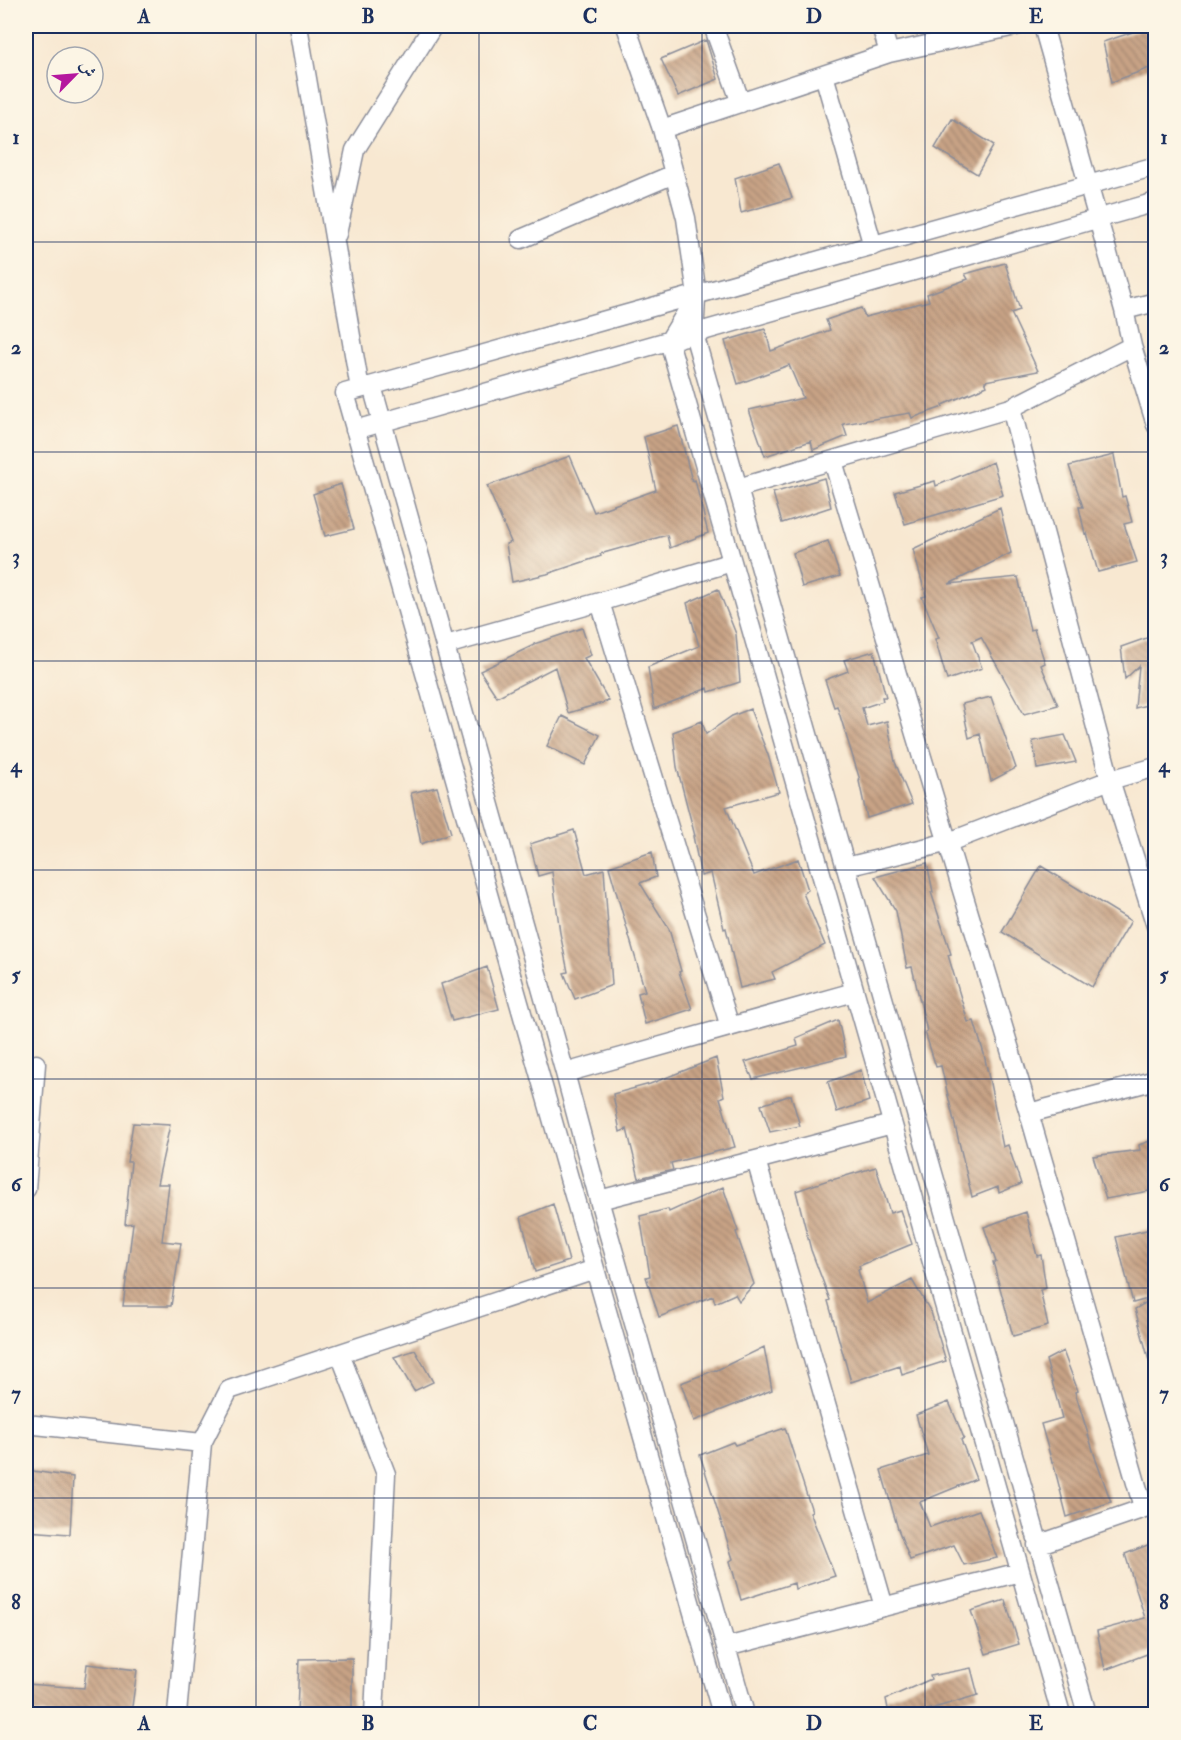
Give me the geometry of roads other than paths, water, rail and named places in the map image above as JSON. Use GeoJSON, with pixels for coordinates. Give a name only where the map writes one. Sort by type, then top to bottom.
{"type":"FeatureCollection","features":[{"type":"Feature","properties":{"kind":"street"},"geometry":{"type":"LineString","coordinates":[[298,26],[335,242],[366,388],[383,423],[599,1200],[745,1714]]}},
{"type":"Feature","properties":{"kind":"street"},"geometry":{"type":"LineString","coordinates":[[335,242],[356,150],[433,26]]}},
{"type":"Feature","properties":{"kind":"street"},"geometry":{"type":"LineString","coordinates":[[626,26],[662,129],[686,218],[697,295],[694,334],[1037,1545],[1087,1714]]}},
{"type":"Feature","properties":{"kind":"street"},"geometry":{"type":"LineString","coordinates":[[713,26],[741,103]]}},
{"type":"Feature","properties":{"kind":"street"},"geometry":{"type":"LineString","coordinates":[[881,26],[889,53]]}},
{"type":"Feature","properties":{"kind":"street"},"geometry":{"type":"LineString","coordinates":[[662,129],[889,53],[1016,26]]}},
{"type":"Feature","properties":{"kind":"street"},"geometry":{"type":"LineString","coordinates":[[1043,26],[1155,424]]}},
{"type":"Feature","properties":{"kind":"street"},"geometry":{"type":"LineString","coordinates":[[824,75],[873,246]]}},
{"type":"Feature","properties":{"kind":"street"},"geometry":{"type":"LineString","coordinates":[[722,1714],[345,393],[1155,166]]}},
{"type":"Feature","properties":{"kind":"street"},"geometry":{"type":"LineString","coordinates":[[521,239],[674,174]]}},
{"type":"Feature","properties":{"kind":"street"},"geometry":{"type":"LineString","coordinates":[[356,430],[1155,202]]}},
{"type":"Feature","properties":{"kind":"street"},"geometry":{"type":"LineString","coordinates":[[697,295],[669,341],[1061,1714]]}},
{"type":"Feature","properties":{"kind":"street"},"geometry":{"type":"LineString","coordinates":[[1124,310],[1155,302]]}},
{"type":"Feature","properties":{"kind":"street"},"geometry":{"type":"LineString","coordinates":[[738,488],[1011,408],[1132,346]]}},
{"type":"Feature","properties":{"kind":"street"},"geometry":{"type":"LineString","coordinates":[[1011,408],[1110,780],[1155,926]]}},
{"type":"Feature","properties":{"kind":"street"},"geometry":{"type":"LineString","coordinates":[[833,461],[1149,1505],[1037,1545]]}},
{"type":"Feature","properties":{"kind":"street"},"geometry":{"type":"LineString","coordinates":[[446,645],[732,562]]}},
{"type":"Feature","properties":{"kind":"street"},"geometry":{"type":"LineString","coordinates":[[600,602],[730,1027]]}},
{"type":"Feature","properties":{"kind":"street"},"geometry":{"type":"LineString","coordinates":[[846,867],[949,842],[1110,780],[1155,767]]}},
{"type":"Feature","properties":{"kind":"street"},"geometry":{"type":"LineString","coordinates":[[565,1073],[854,992]]}},
{"type":"Feature","properties":{"kind":"street"},"geometry":{"type":"LineString","coordinates":[[26,1067],[36,1064],[26,1190]]}},
{"type":"Feature","properties":{"kind":"street"},"geometry":{"type":"LineString","coordinates":[[1029,1113],[1155,1080]]}},
{"type":"Feature","properties":{"kind":"street"},"geometry":{"type":"LineString","coordinates":[[599,1200],[892,1124]]}},
{"type":"Feature","properties":{"kind":"street"},"geometry":{"type":"LineString","coordinates":[[756,1160],[884,1607]]}},
{"type":"Feature","properties":{"kind":"street"},"geometry":{"type":"LineString","coordinates":[[177,1714],[202,1443],[229,1390],[595,1269]]}},
{"type":"Feature","properties":{"kind":"street"},"geometry":{"type":"LineString","coordinates":[[340,1354],[386,1474],[374,1714]]}},
{"type":"Feature","properties":{"kind":"street"},"geometry":{"type":"LineString","coordinates":[[26,1424],[202,1443]]}},
{"type":"Feature","properties":{"kind":"street"},"geometry":{"type":"LineString","coordinates":[[726,1647],[1020,1572]]}}]}
